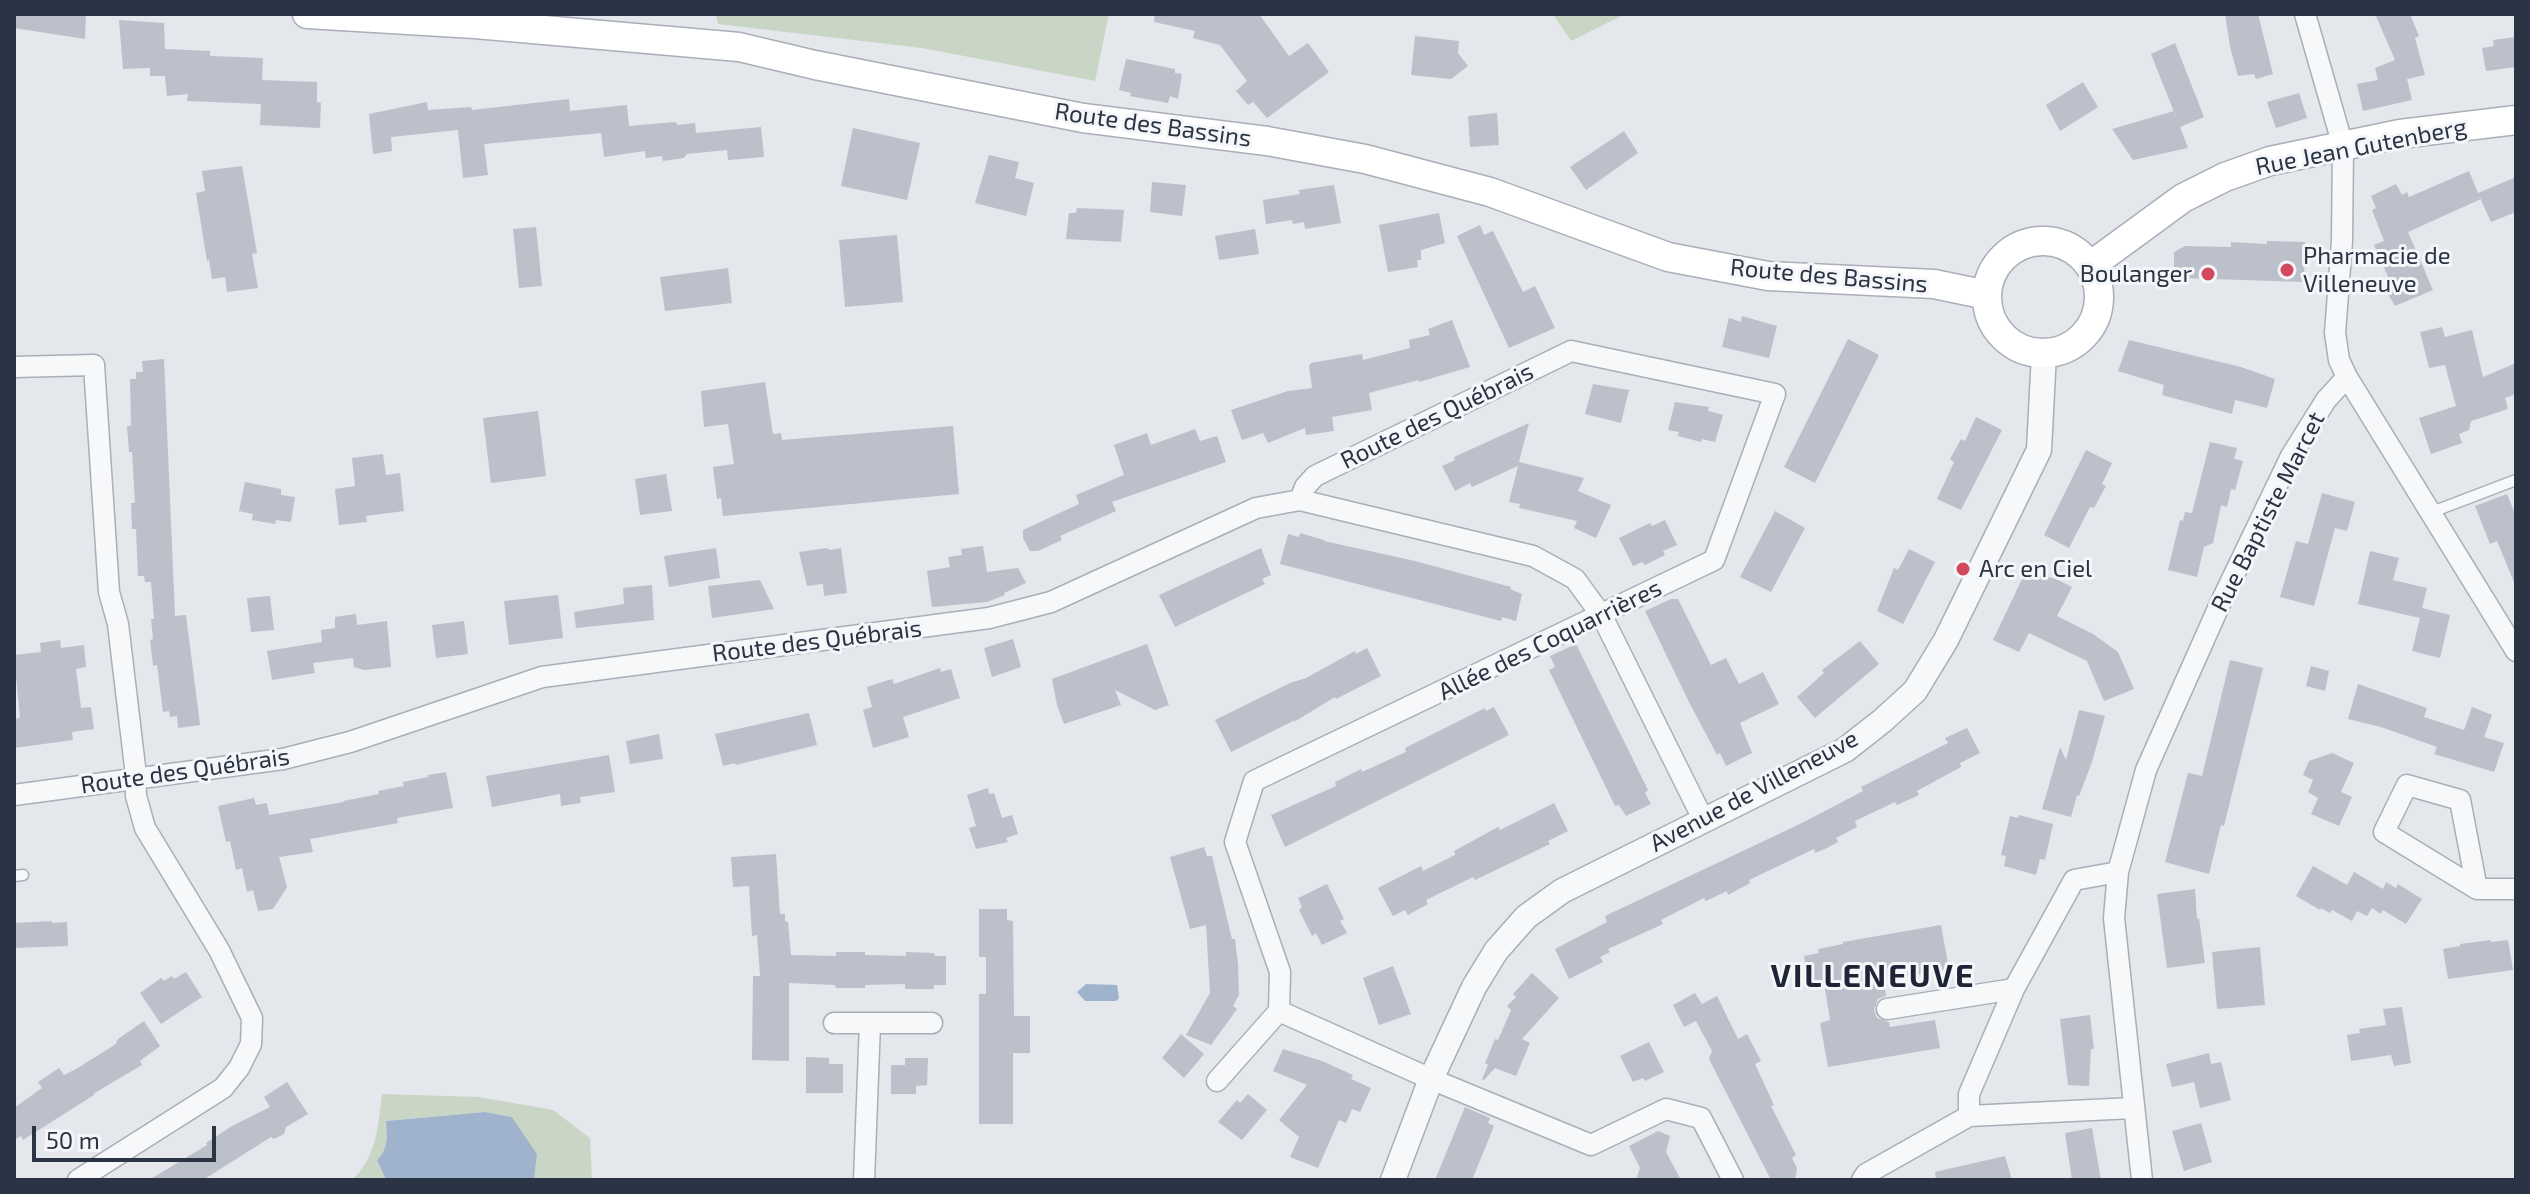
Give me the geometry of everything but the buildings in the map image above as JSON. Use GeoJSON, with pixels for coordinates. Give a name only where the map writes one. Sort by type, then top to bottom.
{"type":"FeatureCollection","features":[{"type":"Feature","properties":{"kind":"main road","name":"Route des Bassins"},"geometry":{"type":"LineString","coordinates":[[307,14],[475,24],[739,47],[1083,118],[1267,141],[1365,159],[1490,192],[1668,257],[1768,276],[1934,284],[1987,295]]}},
{"type":"Feature","properties":{"kind":"main road","name":"Rue Jean Gutenberg"},"geometry":{"type":"LineString","coordinates":[[2090,266],[2183,198],[2225,177],[2270,161],[2400,134],[2516,120]]}},
{"type":"Feature","properties":{"kind":"main road"},"geometry":{"type":"LineString","coordinates":[[2048,241],[2065,245],[2081,255],[2090,266],[2099,286],[2099,305],[2094,323],[2083,338],[2068,348],[2044,354],[2030,353],[2012,345],[1998,332],[1989,314],[1987,295],[1990,277],[1999,262],[2013,250],[2030,242],[2048,241]]}},
{"type":"Feature","properties":{"kind":"street"},"geometry":{"type":"LineString","coordinates":[[2305,14],[2343,146],[2342,241],[2335,333],[2339,360],[2516,651]]}},
{"type":"Feature","properties":{"kind":"street","name":"Route des Québrais"},"geometry":{"type":"LineString","coordinates":[[14,795],[283,759],[350,742],[542,677],[989,618],[1051,602],[1256,508],[1300,500],[1305,487],[1315,476],[1331,467],[1571,351]]}},
{"type":"Feature","properties":{"kind":"street","name":"Allée des Coquarrières"},"geometry":{"type":"LineString","coordinates":[[1279,1011],[1280,972],[1235,842],[1254,781],[1714,560],[1775,394],[1571,351]]}},
{"type":"Feature","properties":{"kind":"street","name":"Avenue de Villeneuve"},"geometry":{"type":"LineString","coordinates":[[1393,1180],[1431,1079],[1474,987],[1496,951],[1526,917],[1562,891],[1845,750],[1915,691],[1946,640],[2039,450],[2044,354]]}},
{"type":"Feature","properties":{"kind":"street"},"geometry":{"type":"LineString","coordinates":[[14,367],[94,365],[109,592],[118,624],[136,796],[145,828],[219,950],[252,1018],[251,1044],[239,1068],[223,1088],[78,1180]]}},
{"type":"Feature","properties":{"kind":"street","name":"Rue Baptiste Marcet"},"geometry":{"type":"LineString","coordinates":[[2142,1180],[2114,918],[2118,872],[2146,770],[2220,604],[2291,456],[2326,400],[2347,377]]}},
{"type":"Feature","properties":{"kind":"street"},"geometry":{"type":"LineString","coordinates":[[1300,500],[1533,556],[1575,579],[1602,616],[1703,819]]}},
{"type":"Feature","properties":{"kind":"street"},"geometry":{"type":"LineString","coordinates":[[2477,889],[2460,800],[2407,785],[2384,832],[2477,889],[2516,889]]}},
{"type":"Feature","properties":{"kind":"street"},"geometry":{"type":"LineString","coordinates":[[1969,1116],[1969,1094],[2014,989],[2074,880],[2118,872]]}},
{"type":"Feature","properties":{"kind":"street"},"geometry":{"type":"LineString","coordinates":[[1887,1009],[2014,989]]}},
{"type":"Feature","properties":{"kind":"street"},"geometry":{"type":"LineString","coordinates":[[1217,1081],[1279,1011],[1431,1079],[1591,1145],[1666,1109],[1701,1118],[1733,1180]]}},
{"type":"Feature","properties":{"kind":"street"},"geometry":{"type":"LineString","coordinates":[[834,1023],[932,1023]]}},
{"type":"Feature","properties":{"kind":"street"},"geometry":{"type":"LineString","coordinates":[[864,1180],[870,1023]]}},
{"type":"Feature","properties":{"kind":"street"},"geometry":{"type":"LineString","coordinates":[[1862,1180],[1866,1174],[1969,1116],[2133,1108]]}},
{"type":"Feature","properties":{"kind":"lane"},"geometry":{"type":"LineString","coordinates":[[2432,512],[2516,480]]}},
{"type":"Feature","properties":{"kind":"green space"},"geometry":{"type":"Polygon","coordinates":[[[716,14],[1109,14],[1095,81],[922,48],[718,24],[716,14]]]}},
{"type":"Feature","properties":{"kind":"green space"},"geometry":{"type":"Polygon","coordinates":[[[1553,14],[1625,14],[1571,41],[1553,14]]]}},
{"type":"Feature","properties":{"kind":"green space"},"geometry":{"type":"Polygon","coordinates":[[[382,1094],[479,1097],[553,1110],[590,1138],[592,1180],[534,1180],[537,1154],[512,1117],[485,1112],[386,1121],[385,1147],[377,1160],[386,1180],[352,1180],[371,1151],[382,1094]]]}},
{"type":"Feature","properties":{"kind":"water"},"geometry":{"type":"Polygon","coordinates":[[[1086,984],[1117,985],[1119,998],[1116,1001],[1085,1001],[1077,992],[1086,984]]]}},
{"type":"Feature","properties":{"kind":"water"},"geometry":{"type":"Polygon","coordinates":[[[485,1112],[512,1117],[537,1154],[534,1180],[386,1180],[377,1160],[385,1147],[386,1121],[485,1112]]]}},
{"type":"Feature","properties":{"kind":"place","name":"Pharmacie de Villeneuve"},"geometry":{"type":"Point","coordinates":[2287,270]}},
{"type":"Feature","properties":{"kind":"place","name":"Boulanger"},"geometry":{"type":"Point","coordinates":[2208,274]}},
{"type":"Feature","properties":{"kind":"place","name":"Arc en Ciel"},"geometry":{"type":"Point","coordinates":[1963,569]}},
{"type":"Feature","properties":{"kind":"district","name":"VILLENEUVE"},"geometry":{"type":"Point","coordinates":[1873,976]}}]}
